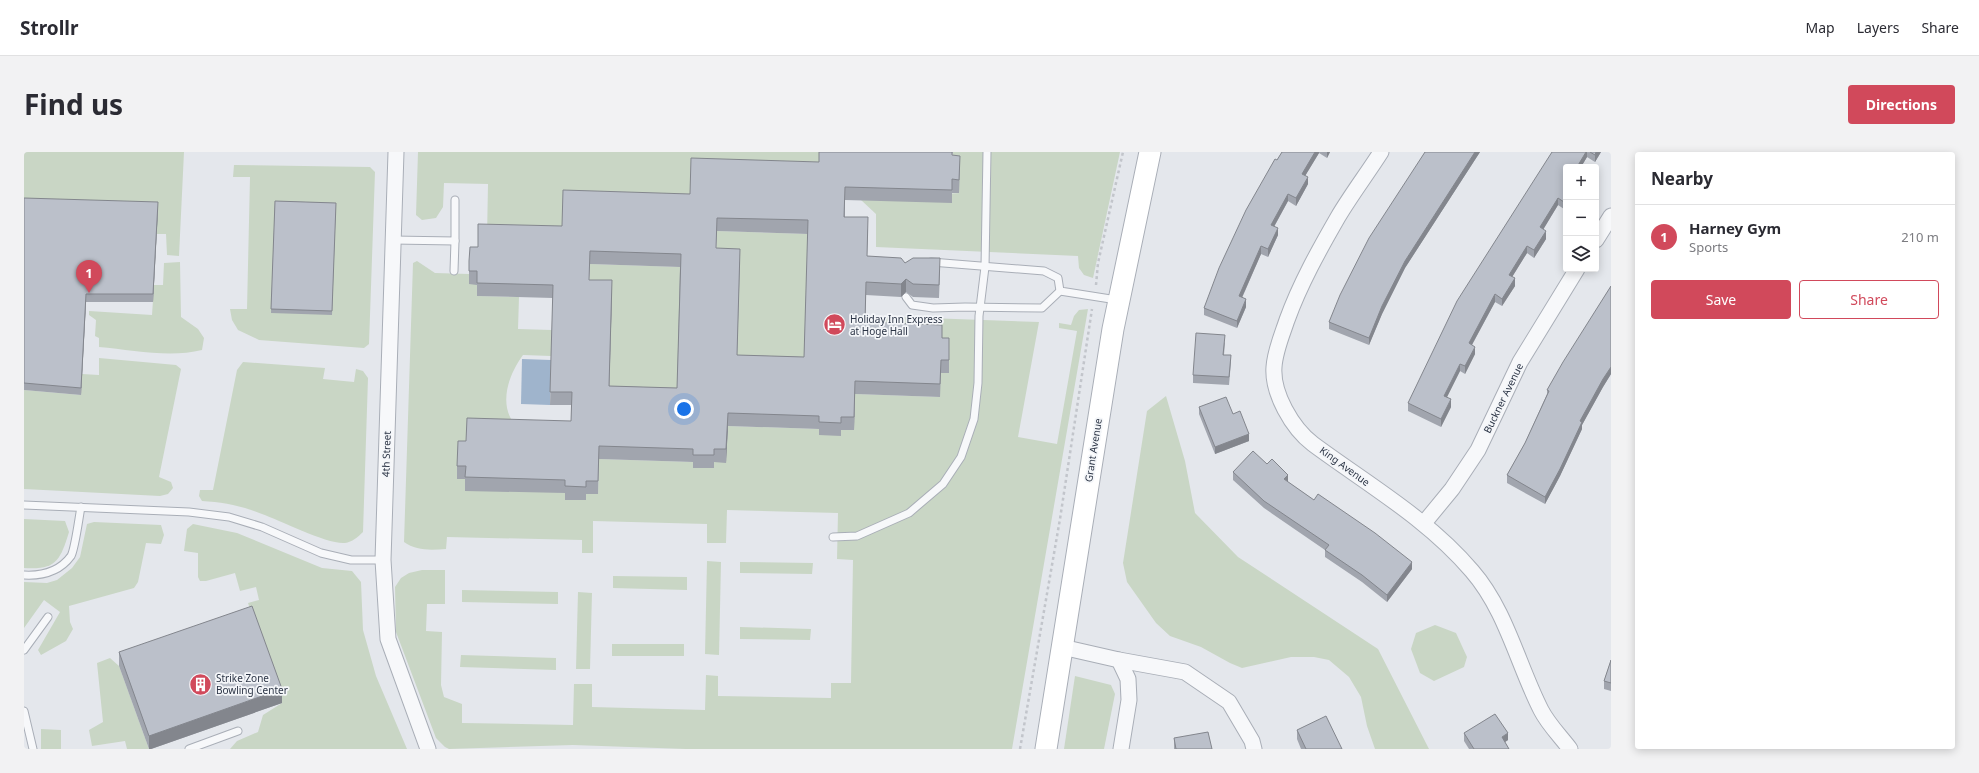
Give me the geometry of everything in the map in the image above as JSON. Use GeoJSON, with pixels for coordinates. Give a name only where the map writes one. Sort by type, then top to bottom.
{"type":"FeatureCollection","features":[{"type":"Feature","properties":{"kind":"main road","name":"Grant Avenue"},"geometry":{"type":"LineString","coordinates":[[1046,749],[1095,435],[1119,300],[1150,152]]}},
{"type":"Feature","properties":{"kind":"street","name":"4th Street"},"geometry":{"type":"LineString","coordinates":[[396,152],[383,560],[388,639],[428,749]]}},
{"type":"Feature","properties":{"kind":"street","name":"King Avenue"},"geometry":{"type":"LineString","coordinates":[[1381,152],[1339,216],[1315,259],[1293,305],[1281,336],[1274,368],[1278,396],[1288,415],[1311,442],[1424,523],[1473,571],[1499,611],[1518,661],[1542,712],[1570,749]]}},
{"type":"Feature","properties":{"kind":"street"},"geometry":{"type":"LineString","coordinates":[[1598,236],[1611,216]]}},
{"type":"Feature","properties":{"kind":"street","name":"Buckner Avenue"},"geometry":{"type":"LineString","coordinates":[[1424,523],[1452,489],[1478,450],[1520,362],[1575,272]]}},
{"type":"Feature","properties":{"kind":"street"},"geometry":{"type":"LineString","coordinates":[[1062,647],[1119,660],[1184,672],[1229,702],[1252,741],[1254,749]]}},
{"type":"Feature","properties":{"kind":"street"},"geometry":{"type":"LineString","coordinates":[[1119,660],[1128,679],[1130,700],[1121,749]]}},
{"type":"Feature","properties":{"kind":"lane"},"geometry":{"type":"LineString","coordinates":[[833,537],[857,536],[909,514],[943,484],[961,457],[974,419],[978,383],[980,307],[985,267],[987,152]]}},
{"type":"Feature","properties":{"kind":"lane"},"geometry":{"type":"LineString","coordinates":[[454,271],[455,200]]}},
{"type":"Feature","properties":{"kind":"lane"},"geometry":{"type":"LineString","coordinates":[[393,240],[455,242]]}},
{"type":"Feature","properties":{"kind":"lane"},"geometry":{"type":"LineString","coordinates":[[921,263],[934,262],[1044,271],[1058,278],[1060,291]]}},
{"type":"Feature","properties":{"kind":"lane"},"geometry":{"type":"LineString","coordinates":[[1060,291],[1119,300]]}},
{"type":"Feature","properties":{"kind":"lane"},"geometry":{"type":"LineString","coordinates":[[906,297],[912,305],[926,307],[1042,308],[1060,291]]}},
{"type":"Feature","properties":{"kind":"lane"},"geometry":{"type":"LineString","coordinates":[[24,505],[189,512],[229,517],[262,528],[321,553],[351,560],[383,560]]}},
{"type":"Feature","properties":{"kind":"lane"},"geometry":{"type":"LineString","coordinates":[[24,575],[38,576],[55,570],[71,555],[81,507]]}},
{"type":"Feature","properties":{"kind":"lane"},"geometry":{"type":"LineString","coordinates":[[24,650],[48,617]]}},
{"type":"Feature","properties":{"kind":"lane"},"geometry":{"type":"LineString","coordinates":[[24,711],[33,749]]}},
{"type":"Feature","properties":{"kind":"lane"},"geometry":{"type":"LineString","coordinates":[[189,749],[238,730]]}},
{"type":"Feature","properties":{"kind":"path"},"geometry":{"type":"LineString","coordinates":[[1020,749],[1060,519],[1098,263],[1123,152]]}},
{"type":"Feature","properties":{"kind":"green space"},"geometry":{"type":"Polygon","coordinates":[[[24,152],[184,152],[179,256],[167,255],[166,234],[156,234],[24,205],[24,152]]]}},
{"type":"Feature","properties":{"kind":"green space"},"geometry":{"type":"Polygon","coordinates":[[[418,152],[819,152],[819,175],[562,239],[487,237],[488,184],[444,183],[443,207],[436,218],[422,220],[416,215],[418,152]]]}},
{"type":"Feature","properties":{"kind":"green space"},"geometry":{"type":"Polygon","coordinates":[[[953,152],[1120,152],[1093,278],[1084,275],[1079,268],[1078,256],[876,247],[876,214],[861,200],[959,193],[952,168],[953,152]]]}},
{"type":"Feature","properties":{"kind":"green space"},"geometry":{"type":"Polygon","coordinates":[[[234,165],[370,167],[375,172],[369,344],[364,348],[259,340],[238,330],[232,320],[230,309],[247,309],[250,177],[233,177],[234,165]]]}},
{"type":"Feature","properties":{"kind":"green space"},"geometry":{"type":"Polygon","coordinates":[[[717,231],[808,234],[827,370],[737,368],[716,261],[717,231]]]}},
{"type":"Feature","properties":{"kind":"green space"},"geometry":{"type":"Polygon","coordinates":[[[417,261],[435,273],[469,274],[477,285],[477,296],[519,297],[518,329],[552,330],[551,356],[523,355],[518,363],[510,379],[506,397],[509,414],[513,422],[466,479],[565,493],[565,500],[586,500],[586,494],[598,494],[599,459],[693,462],[714,468],[714,462],[726,462],[728,426],[819,429],[841,436],[841,430],[854,430],[855,394],[940,397],[872,336],[872,316],[1039,322],[1018,437],[1057,444],[1077,331],[1059,328],[1059,323],[1071,325],[1074,316],[1079,310],[1088,309],[1012,749],[686,749],[573,745],[449,749],[445,747],[436,738],[396,632],[395,587],[401,578],[409,573],[422,570],[445,570],[445,604],[427,604],[426,631],[442,632],[441,685],[444,697],[462,704],[462,723],[573,725],[574,684],[592,684],[592,707],[705,710],[706,675],[718,676],[718,696],[831,698],[831,683],[851,683],[853,560],[837,559],[838,513],[727,510],[726,543],[707,543],[707,524],[593,521],[593,553],[582,553],[582,540],[447,537],[446,549],[435,550],[414,547],[404,542],[413,263],[417,261]]]}},
{"type":"Feature","properties":{"kind":"green space"},"geometry":{"type":"Polygon","coordinates":[[[180,262],[181,317],[198,329],[204,338],[202,350],[164,353],[99,347],[99,338],[95,336],[96,320],[89,315],[89,311],[152,315],[154,285],[163,285],[164,263],[180,262]]]}},
{"type":"Feature","properties":{"kind":"green space"},"geometry":{"type":"Polygon","coordinates":[[[590,264],[681,267],[699,402],[609,399],[612,294],[589,293],[590,264]]]}},
{"type":"Feature","properties":{"kind":"green space"},"geometry":{"type":"Polygon","coordinates":[[[99,358],[176,365],[181,369],[159,477],[171,482],[173,488],[168,494],[160,496],[24,489],[24,390],[81,395],[82,374],[99,375],[99,358]]]}},
{"type":"Feature","properties":{"kind":"green space"},"geometry":{"type":"Polygon","coordinates":[[[243,362],[325,368],[323,379],[354,382],[356,369],[363,371],[368,378],[363,532],[355,539],[350,542],[338,543],[304,532],[247,509],[225,503],[202,501],[199,496],[200,490],[213,490],[237,370],[243,362]]]}},
{"type":"Feature","properties":{"kind":"green space"},"geometry":{"type":"Polygon","coordinates":[[[1166,396],[1185,461],[1195,513],[1238,557],[1378,649],[1429,749],[1375,749],[1367,726],[1361,697],[1349,677],[1329,660],[1314,657],[1291,657],[1242,668],[1201,647],[1170,636],[1156,623],[1127,582],[1123,563],[1147,411],[1166,396]]]}},
{"type":"Feature","properties":{"kind":"green space"},"geometry":{"type":"Polygon","coordinates":[[[24,519],[65,521],[69,532],[63,550],[55,562],[43,567],[24,568],[24,519]]]}},
{"type":"Feature","properties":{"kind":"green space"},"geometry":{"type":"Polygon","coordinates":[[[94,522],[161,525],[164,535],[161,544],[146,543],[138,582],[134,588],[69,606],[70,622],[73,629],[66,641],[41,655],[38,650],[60,612],[44,600],[24,628],[24,582],[47,583],[57,580],[72,568],[80,557],[87,524],[94,522]]]}},
{"type":"Feature","properties":{"kind":"green space"},"geometry":{"type":"Polygon","coordinates":[[[193,524],[237,533],[322,568],[352,571],[361,582],[363,630],[376,676],[407,749],[230,749],[237,741],[258,732],[263,715],[282,703],[248,603],[259,600],[256,587],[240,591],[235,573],[206,581],[200,581],[198,577],[198,553],[184,551],[187,529],[193,524]]]}},
{"type":"Feature","properties":{"kind":"green space"},"geometry":{"type":"Polygon","coordinates":[[[707,561],[721,562],[719,655],[705,654],[707,561]]]}},
{"type":"Feature","properties":{"kind":"green space"},"geometry":{"type":"Polygon","coordinates":[[[740,562],[813,563],[812,574],[740,573],[740,562]]]}},
{"type":"Feature","properties":{"kind":"green space"},"geometry":{"type":"Polygon","coordinates":[[[613,576],[687,577],[687,590],[613,588],[613,576]]]}},
{"type":"Feature","properties":{"kind":"green space"},"geometry":{"type":"Polygon","coordinates":[[[462,590],[558,592],[558,604],[462,602],[462,590]]]}},
{"type":"Feature","properties":{"kind":"green space"},"geometry":{"type":"Polygon","coordinates":[[[578,592],[592,593],[590,669],[576,669],[578,592]]]}},
{"type":"Feature","properties":{"kind":"green space"},"geometry":{"type":"Polygon","coordinates":[[[1435,625],[1456,633],[1467,657],[1464,667],[1434,681],[1420,673],[1411,649],[1416,633],[1435,625]]]}},
{"type":"Feature","properties":{"kind":"green space"},"geometry":{"type":"Polygon","coordinates":[[[740,627],[811,629],[810,640],[740,639],[740,627]]]}},
{"type":"Feature","properties":{"kind":"green space"},"geometry":{"type":"Polygon","coordinates":[[[612,644],[684,644],[684,656],[612,656],[612,644]]]}},
{"type":"Feature","properties":{"kind":"green space"},"geometry":{"type":"Polygon","coordinates":[[[461,655],[556,658],[556,670],[460,667],[461,655]]]}},
{"type":"Feature","properties":{"kind":"green space"},"geometry":{"type":"Polygon","coordinates":[[[110,658],[119,666],[149,749],[127,749],[125,741],[92,746],[89,730],[103,722],[97,663],[110,658]]]}},
{"type":"Feature","properties":{"kind":"green space"},"geometry":{"type":"Polygon","coordinates":[[[1075,676],[1111,685],[1115,694],[1104,749],[1064,749],[1075,676]]]}},
{"type":"Feature","properties":{"kind":"green space"},"geometry":{"type":"Polygon","coordinates":[[[41,729],[61,730],[61,749],[41,749],[41,729]]]}},
{"type":"Feature","properties":{"kind":"water"},"geometry":{"type":"Polygon","coordinates":[[[522,359],[551,360],[550,405],[521,404],[522,359]]]}},
{"type":"Feature","properties":{"kind":"building","name":"Holiday Inn Express at Hoge Hall"},"geometry":{"type":"Polygon","coordinates":[[[819,152],[952,152],[952,155],[960,156],[959,180],[952,179],[952,190],[845,187],[844,217],[868,217],[867,256],[901,258],[905,263],[913,258],[940,258],[939,285],[913,284],[906,279],[901,284],[866,282],[865,322],[942,325],[942,338],[949,338],[949,360],[941,360],[940,384],[855,381],[854,417],[841,417],[841,423],[819,422],[819,416],[728,413],[726,449],[714,449],[714,455],[693,455],[693,449],[599,446],[598,481],[586,481],[586,487],[565,486],[565,480],[465,477],[466,466],[457,466],[458,441],[466,441],[467,418],[571,421],[572,392],[550,392],[553,285],[477,283],[477,271],[469,271],[469,261],[470,247],[478,247],[478,224],[562,226],[563,190],[690,194],[691,158],[819,162],[819,152]],[[717,218],[716,248],[740,249],[737,355],[804,357],[808,220],[717,218]],[[590,251],[589,280],[612,280],[609,386],[677,388],[681,254],[590,251]]]}},
{"type":"Feature","properties":{"kind":"building"},"geometry":{"type":"Polygon","coordinates":[[[1282,152],[1315,152],[1302,174],[1308,177],[1296,198],[1288,194],[1271,225],[1278,228],[1268,249],[1261,246],[1239,296],[1246,299],[1237,321],[1204,308],[1219,268],[1246,210],[1275,159],[1277,160],[1282,152]]]}},
{"type":"Feature","properties":{"kind":"building"},"geometry":{"type":"Polygon","coordinates":[[[1425,152],[1475,152],[1405,261],[1382,306],[1369,338],[1329,322],[1340,295],[1369,238],[1425,152]]]}},
{"type":"Feature","properties":{"kind":"building"},"geometry":{"type":"Polygon","coordinates":[[[1552,152],[1586,152],[1579,164],[1563,164],[1563,201],[1558,198],[1540,227],[1546,231],[1534,250],[1527,246],[1509,275],[1515,278],[1502,299],[1495,294],[1469,343],[1475,347],[1465,366],[1460,364],[1444,396],[1451,399],[1441,419],[1408,403],[1457,301],[1552,152]]]}},
{"type":"Feature","properties":{"kind":"building"},"geometry":{"type":"Polygon","coordinates":[[[24,198],[158,202],[153,294],[86,294],[81,388],[24,383],[24,198]]]}},
{"type":"Feature","properties":{"kind":"building"},"geometry":{"type":"Polygon","coordinates":[[[275,201],[336,203],[332,311],[271,309],[275,201]]]}},
{"type":"Feature","properties":{"kind":"building"},"geometry":{"type":"Polygon","coordinates":[[[1611,286],[1611,367],[1580,421],[1582,422],[1545,497],[1507,475],[1525,443],[1549,391],[1547,390],[1611,286]]]}},
{"type":"Feature","properties":{"kind":"building"},"geometry":{"type":"Polygon","coordinates":[[[1196,333],[1225,335],[1223,355],[1231,355],[1229,377],[1193,375],[1196,333]]]}},
{"type":"Feature","properties":{"kind":"building"},"geometry":{"type":"Polygon","coordinates":[[[1226,397],[1233,414],[1240,411],[1249,434],[1215,447],[1199,407],[1226,397]]]}},
{"type":"Feature","properties":{"kind":"building"},"geometry":{"type":"Polygon","coordinates":[[[1253,451],[1267,464],[1272,459],[1288,475],[1284,479],[1314,500],[1318,494],[1375,533],[1412,562],[1387,595],[1362,575],[1325,550],[1329,545],[1264,501],[1233,472],[1253,451]]]}},
{"type":"Feature","properties":{"kind":"building","name":"Strike Zone Bowling Center"},"geometry":{"type":"Polygon","coordinates":[[[252,606],[282,689],[149,736],[119,652],[252,606]]]}},
{"type":"Feature","properties":{"kind":"building"},"geometry":{"type":"Polygon","coordinates":[[[1611,660],[1611,683],[1604,681],[1611,660]]]}},
{"type":"Feature","properties":{"kind":"building"},"geometry":{"type":"Polygon","coordinates":[[[1495,714],[1508,733],[1502,737],[1509,749],[1474,749],[1464,733],[1495,714]]]}},
{"type":"Feature","properties":{"kind":"building"},"geometry":{"type":"Polygon","coordinates":[[[1326,716],[1342,749],[1306,749],[1297,730],[1326,716]]]}},
{"type":"Feature","properties":{"kind":"building"},"geometry":{"type":"Polygon","coordinates":[[[1208,732],[1212,749],[1176,749],[1174,738],[1208,732]]]}},
{"type":"Feature","properties":{"kind":"place","name":"Harney Gym"},"geometry":{"type":"Point","coordinates":[89,293]}},
{"type":"Feature","properties":{"kind":"place","name":"Holiday Inn Express at Hoge Hall"},"geometry":{"type":"Point","coordinates":[835,325]}},
{"type":"Feature","properties":{"kind":"place","name":"Strike Zone Bowling Center"},"geometry":{"type":"Point","coordinates":[201,684]}}]}
